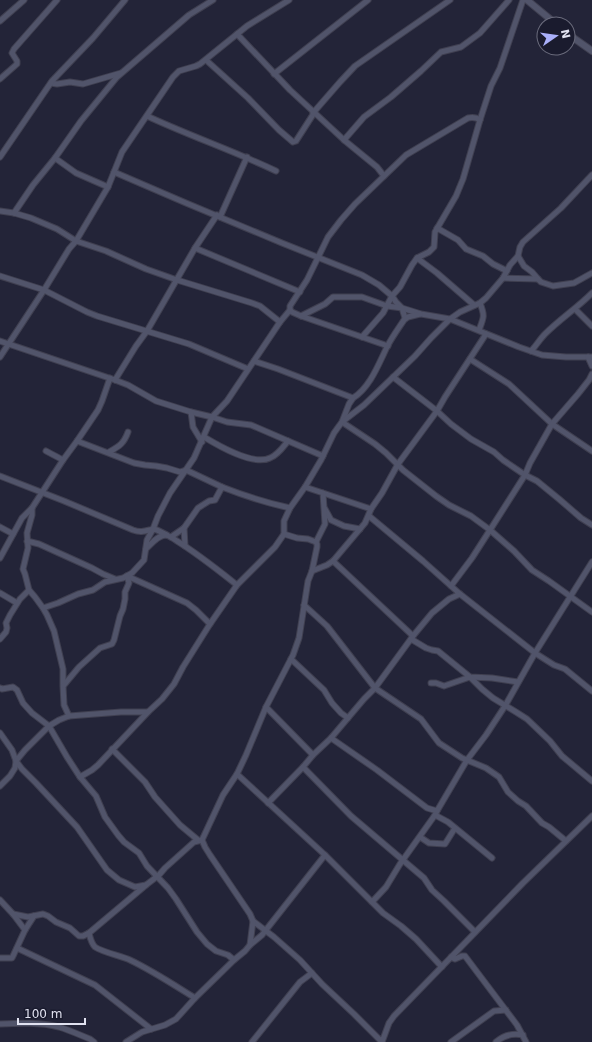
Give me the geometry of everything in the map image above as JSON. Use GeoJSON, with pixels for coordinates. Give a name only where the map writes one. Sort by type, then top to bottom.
{"type":"FeatureCollection","features":[{"type":"Feature","properties":{"kind":"street"},"geometry":{"type":"LineString","coordinates":[[0,21],[24,0]]}},
{"type":"Feature","properties":{"kind":"street"},"geometry":{"type":"LineString","coordinates":[[0,80],[17,64],[12,51],[57,0]]}},
{"type":"Feature","properties":{"kind":"street"},"geometry":{"type":"LineString","coordinates":[[0,157],[2,149],[56,76],[93,38],[125,0]]}},
{"type":"Feature","properties":{"kind":"street"},"geometry":{"type":"LineString","coordinates":[[14,213],[33,185],[55,158],[91,108],[117,77],[185,19],[213,0]]}},
{"type":"Feature","properties":{"kind":"street"},"geometry":{"type":"LineString","coordinates":[[0,357],[69,249],[76,241],[108,187],[122,152],[173,78],[179,71],[196,66],[206,60],[247,26],[289,0]]}},
{"type":"Feature","properties":{"kind":"street"},"geometry":{"type":"LineString","coordinates":[[274,74],[368,0]]}},
{"type":"Feature","properties":{"kind":"street"},"geometry":{"type":"LineString","coordinates":[[206,60],[248,98],[278,130],[292,142],[296,141],[314,113],[340,82],[356,66],[450,0]]}},
{"type":"Feature","properties":{"kind":"street"},"geometry":{"type":"LineString","coordinates":[[344,140],[364,117],[421,71],[441,52],[445,50],[457,49],[480,33],[509,0]]}},
{"type":"Feature","properties":{"kind":"street"},"geometry":{"type":"LineString","coordinates":[[362,336],[388,306],[392,296],[400,287],[417,258],[429,252],[434,247],[435,232],[456,196],[463,179],[491,86],[500,68],[522,0]]}},
{"type":"Feature","properties":{"kind":"street"},"geometry":{"type":"LineString","coordinates":[[526,0],[546,16]]}},
{"type":"Feature","properties":{"kind":"street"},"geometry":{"type":"LineString","coordinates":[[237,34],[274,74],[314,113],[377,167],[384,176]]}},
{"type":"Feature","properties":{"kind":"street"},"geometry":{"type":"LineString","coordinates":[[576,40],[592,51]]}},
{"type":"Feature","properties":{"kind":"street"},"geometry":{"type":"LineString","coordinates":[[51,83],[57,84],[70,82],[83,84],[123,72]]}},
{"type":"Feature","properties":{"kind":"street"},"geometry":{"type":"LineString","coordinates":[[147,116],[189,135],[248,157],[276,171]]}},
{"type":"Feature","properties":{"kind":"street"},"geometry":{"type":"LineString","coordinates":[[43,608],[78,594],[93,590],[105,582],[123,578],[132,573],[144,560],[147,540],[158,516],[170,493],[194,458],[212,417],[227,401],[280,322],[290,310],[290,306],[300,292],[328,237],[355,204],[406,155],[464,120],[473,117],[480,120]]}},
{"type":"Feature","properties":{"kind":"street"},"geometry":{"type":"LineString","coordinates":[[0,558],[22,518],[32,508],[98,410],[112,379],[147,331],[195,248],[219,216],[248,157]]}},
{"type":"Feature","properties":{"kind":"street"},"geometry":{"type":"LineString","coordinates":[[55,158],[76,173],[108,187]]}},
{"type":"Feature","properties":{"kind":"street"},"geometry":{"type":"LineString","coordinates":[[114,172],[317,258],[362,275],[380,284],[402,308],[406,318]]}},
{"type":"Feature","properties":{"kind":"street"},"geometry":{"type":"LineString","coordinates":[[342,422],[364,405],[450,319],[486,298],[503,278],[518,256],[523,242],[561,208],[592,175]]}},
{"type":"Feature","properties":{"kind":"street"},"geometry":{"type":"LineString","coordinates":[[0,211],[31,218],[57,229],[76,241],[146,269],[260,306],[280,322]]}},
{"type":"Feature","properties":{"kind":"street"},"geometry":{"type":"LineString","coordinates":[[437,228],[458,240],[469,251],[480,254],[493,264],[507,271]]}},
{"type":"Feature","properties":{"kind":"street"},"geometry":{"type":"LineString","coordinates":[[195,248],[300,292]]}},
{"type":"Feature","properties":{"kind":"street"},"geometry":{"type":"LineString","coordinates":[[518,256],[524,266],[538,279],[545,284],[553,286],[574,283],[592,273]]}},
{"type":"Feature","properties":{"kind":"street"},"geometry":{"type":"LineString","coordinates":[[417,258],[477,304],[484,313],[484,318],[479,330]]}},
{"type":"Feature","properties":{"kind":"street"},"geometry":{"type":"LineString","coordinates":[[0,276],[44,290],[87,312],[110,321],[189,344],[248,369]]}},
{"type":"Feature","properties":{"kind":"street"},"geometry":{"type":"LineString","coordinates":[[503,278],[538,279]]}},
{"type":"Feature","properties":{"kind":"street"},"geometry":{"type":"LineString","coordinates":[[531,351],[544,335],[592,293]]}},
{"type":"Feature","properties":{"kind":"street"},"geometry":{"type":"LineString","coordinates":[[302,316],[325,304],[331,298],[362,297],[388,306],[450,319],[531,351],[552,356],[590,357],[592,366]]}},
{"type":"Feature","properties":{"kind":"street"},"geometry":{"type":"LineString","coordinates":[[574,309],[592,326]]}},
{"type":"Feature","properties":{"kind":"street"},"geometry":{"type":"LineString","coordinates":[[290,310],[302,316],[388,346]]}},
{"type":"Feature","properties":{"kind":"street"},"geometry":{"type":"LineString","coordinates":[[80,777],[92,770],[162,699],[174,684],[210,624],[237,585],[275,547],[284,534],[284,521],[290,508],[305,487],[334,433],[342,422],[349,404],[373,375],[388,346],[406,318],[421,314]]}},
{"type":"Feature","properties":{"kind":"street"},"geometry":{"type":"LineString","coordinates":[[312,571],[333,561],[360,529],[369,516],[371,509],[382,493],[398,464],[437,411],[444,397],[486,334]]}},
{"type":"Feature","properties":{"kind":"street"},"geometry":{"type":"LineString","coordinates":[[0,341],[112,379],[156,401],[227,422],[251,425],[322,456]]}},
{"type":"Feature","properties":{"kind":"street"},"geometry":{"type":"LineString","coordinates":[[470,359],[509,384],[552,424],[592,451]]}},
{"type":"Feature","properties":{"kind":"street"},"geometry":{"type":"LineString","coordinates":[[254,361],[353,398]]}},
{"type":"Feature","properties":{"kind":"street"},"geometry":{"type":"LineString","coordinates":[[451,586],[472,558],[525,475],[552,424],[582,389],[592,374]]}},
{"type":"Feature","properties":{"kind":"street"},"geometry":{"type":"LineString","coordinates":[[393,377],[471,439],[494,452],[525,475],[537,481],[581,518],[592,525]]}},
{"type":"Feature","properties":{"kind":"street"},"geometry":{"type":"LineString","coordinates":[[191,412],[193,427],[203,439],[242,456],[261,460],[269,459],[275,455],[288,441]]}},
{"type":"Feature","properties":{"kind":"street"},"geometry":{"type":"LineString","coordinates":[[342,422],[375,444],[403,470],[436,496],[449,505],[471,516],[490,530],[514,551],[532,570],[592,612]]}},
{"type":"Feature","properties":{"kind":"street"},"geometry":{"type":"LineString","coordinates":[[109,452],[119,447],[123,443],[128,432]]}},
{"type":"Feature","properties":{"kind":"street"},"geometry":{"type":"LineString","coordinates":[[77,440],[134,462],[180,472],[186,470],[243,495],[263,502],[290,508]]}},
{"type":"Feature","properties":{"kind":"street"},"geometry":{"type":"LineString","coordinates":[[46,451],[63,460]]}},
{"type":"Feature","properties":{"kind":"street"},"geometry":{"type":"LineString","coordinates":[[0,476],[133,530],[140,532],[153,529],[158,530],[185,546],[237,585]]}},
{"type":"Feature","properties":{"kind":"street"},"geometry":{"type":"LineString","coordinates":[[146,549],[162,536],[169,536],[184,528],[198,508],[209,501],[215,500],[222,487]]}},
{"type":"Feature","properties":{"kind":"street"},"geometry":{"type":"LineString","coordinates":[[305,487],[371,509]]}},
{"type":"Feature","properties":{"kind":"street"},"geometry":{"type":"LineString","coordinates":[[323,493],[325,524]]}},
{"type":"Feature","properties":{"kind":"street"},"geometry":{"type":"LineString","coordinates":[[32,508],[32,515],[27,533],[28,548],[23,569],[29,590],[36,597],[43,608],[54,631],[63,669],[64,705],[68,716]]}},
{"type":"Feature","properties":{"kind":"street"},"geometry":{"type":"LineString","coordinates":[[324,509],[331,520],[344,526],[360,529]]}},
{"type":"Feature","properties":{"kind":"street"},"geometry":{"type":"LineString","coordinates":[[369,516],[460,594],[535,653],[554,665],[565,669],[592,691]]}},
{"type":"Feature","properties":{"kind":"street"},"geometry":{"type":"LineString","coordinates":[[13,914],[28,917],[43,914],[70,928],[79,936],[83,936],[157,876],[194,842],[200,840],[223,795],[237,774],[266,707],[291,659],[299,638],[308,581],[312,571],[317,547],[316,542],[325,524],[331,520]]}},
{"type":"Feature","properties":{"kind":"street"},"geometry":{"type":"LineString","coordinates":[[0,527],[14,534]]}},
{"type":"Feature","properties":{"kind":"street"},"geometry":{"type":"LineString","coordinates":[[184,528],[185,546]]}},
{"type":"Feature","properties":{"kind":"street"},"geometry":{"type":"LineString","coordinates":[[143,532],[147,540]]}},
{"type":"Feature","properties":{"kind":"street"},"geometry":{"type":"LineString","coordinates":[[284,534],[297,538],[308,538],[316,542]]}},
{"type":"Feature","properties":{"kind":"street"},"geometry":{"type":"LineString","coordinates":[[27,541],[39,544],[115,579]]}},
{"type":"Feature","properties":{"kind":"street"},"geometry":{"type":"LineString","coordinates":[[333,561],[412,637],[426,648],[438,651],[493,698],[527,719],[550,741],[562,756],[592,781]]}},
{"type":"Feature","properties":{"kind":"street"},"geometry":{"type":"LineString","coordinates":[[372,902],[392,878],[436,813],[467,760],[505,706],[535,653],[592,562]]}},
{"type":"Feature","properties":{"kind":"street"},"geometry":{"type":"LineString","coordinates":[[127,576],[187,603],[210,624]]}},
{"type":"Feature","properties":{"kind":"street"},"geometry":{"type":"LineString","coordinates":[[63,686],[79,667],[100,648],[112,644],[123,609],[125,592],[129,583],[127,576]]}},
{"type":"Feature","properties":{"kind":"street"},"geometry":{"type":"LineString","coordinates":[[0,639],[6,632],[6,623],[17,603],[29,590]]}},
{"type":"Feature","properties":{"kind":"street"},"geometry":{"type":"LineString","coordinates":[[0,593],[17,603]]}},
{"type":"Feature","properties":{"kind":"street"},"geometry":{"type":"LineString","coordinates":[[268,803],[331,738],[375,688],[412,637],[432,613],[448,600],[460,594]]}},
{"type":"Feature","properties":{"kind":"street"},"geometry":{"type":"LineString","coordinates":[[304,605],[327,626],[375,688],[421,719],[439,743],[467,760],[486,768],[499,777],[508,792],[526,806],[542,823],[566,841]]}},
{"type":"Feature","properties":{"kind":"street"},"geometry":{"type":"LineString","coordinates":[[291,659],[324,690],[332,703],[348,718]]}},
{"type":"Feature","properties":{"kind":"street"},"geometry":{"type":"LineString","coordinates":[[431,683],[444,686],[470,677],[492,678],[518,682]]}},
{"type":"Feature","properties":{"kind":"street"},"geometry":{"type":"LineString","coordinates":[[0,688],[13,687],[17,690],[23,703],[32,713],[49,726],[80,777],[96,796],[101,809],[113,829],[124,842],[139,854],[176,899],[202,938],[212,948],[228,955],[234,960]]}},
{"type":"Feature","properties":{"kind":"street"},"geometry":{"type":"LineString","coordinates":[[266,707],[313,755]]}},
{"type":"Feature","properties":{"kind":"street"},"geometry":{"type":"LineString","coordinates":[[0,786],[10,776],[15,768],[16,761],[25,750],[49,726],[68,716],[121,712],[148,712]]}},
{"type":"Feature","properties":{"kind":"street"},"geometry":{"type":"LineString","coordinates":[[0,733],[12,750],[16,761],[22,769],[77,827],[107,870],[119,880],[135,887],[146,885]]}},
{"type":"Feature","properties":{"kind":"street"},"geometry":{"type":"LineString","coordinates":[[331,738],[436,813],[492,858]]}},
{"type":"Feature","properties":{"kind":"street"},"geometry":{"type":"LineString","coordinates":[[112,749],[145,782],[155,798],[180,825],[200,840],[250,914],[253,921],[300,960],[382,1042],[391,1020],[523,883],[592,816]]}},
{"type":"Feature","properties":{"kind":"street"},"geometry":{"type":"LineString","coordinates":[[303,767],[351,816],[424,878],[432,890],[475,932]]}},
{"type":"Feature","properties":{"kind":"street"},"geometry":{"type":"LineString","coordinates":[[237,774],[325,855],[372,902],[407,931],[442,967]]}},
{"type":"Feature","properties":{"kind":"street"},"geometry":{"type":"LineString","coordinates":[[420,836],[429,843],[445,844],[455,828]]}},
{"type":"Feature","properties":{"kind":"street"},"geometry":{"type":"LineString","coordinates":[[126,1042],[142,1032],[165,1025],[176,1019],[195,998],[262,935],[325,855]]}},
{"type":"Feature","properties":{"kind":"street"},"geometry":{"type":"LineString","coordinates":[[0,900],[13,914],[24,930]]}},
{"type":"Feature","properties":{"kind":"street"},"geometry":{"type":"LineString","coordinates":[[0,958],[12,958],[24,930],[34,916]]}},
{"type":"Feature","properties":{"kind":"street"},"geometry":{"type":"LineString","coordinates":[[250,945],[253,921]]}},
{"type":"Feature","properties":{"kind":"street"},"geometry":{"type":"LineString","coordinates":[[89,932],[94,946],[130,960],[164,978],[195,998]]}},
{"type":"Feature","properties":{"kind":"street"},"geometry":{"type":"LineString","coordinates":[[17,948],[95,985],[152,1029]]}},
{"type":"Feature","properties":{"kind":"street"},"geometry":{"type":"LineString","coordinates":[[451,957],[455,959],[465,956],[518,1025],[526,1042]]}},
{"type":"Feature","properties":{"kind":"street"},"geometry":{"type":"LineString","coordinates":[[252,1042],[300,982],[312,973]]}},
{"type":"Feature","properties":{"kind":"street"},"geometry":{"type":"LineString","coordinates":[[451,1042],[494,1011],[506,1010]]}},
{"type":"Feature","properties":{"kind":"street"},"geometry":{"type":"LineString","coordinates":[[0,1024],[45,1024],[60,1027],[94,1042]]}},
{"type":"Feature","properties":{"kind":"street"},"geometry":{"type":"LineString","coordinates":[[496,1042],[507,1035],[523,1035]]}}]}
